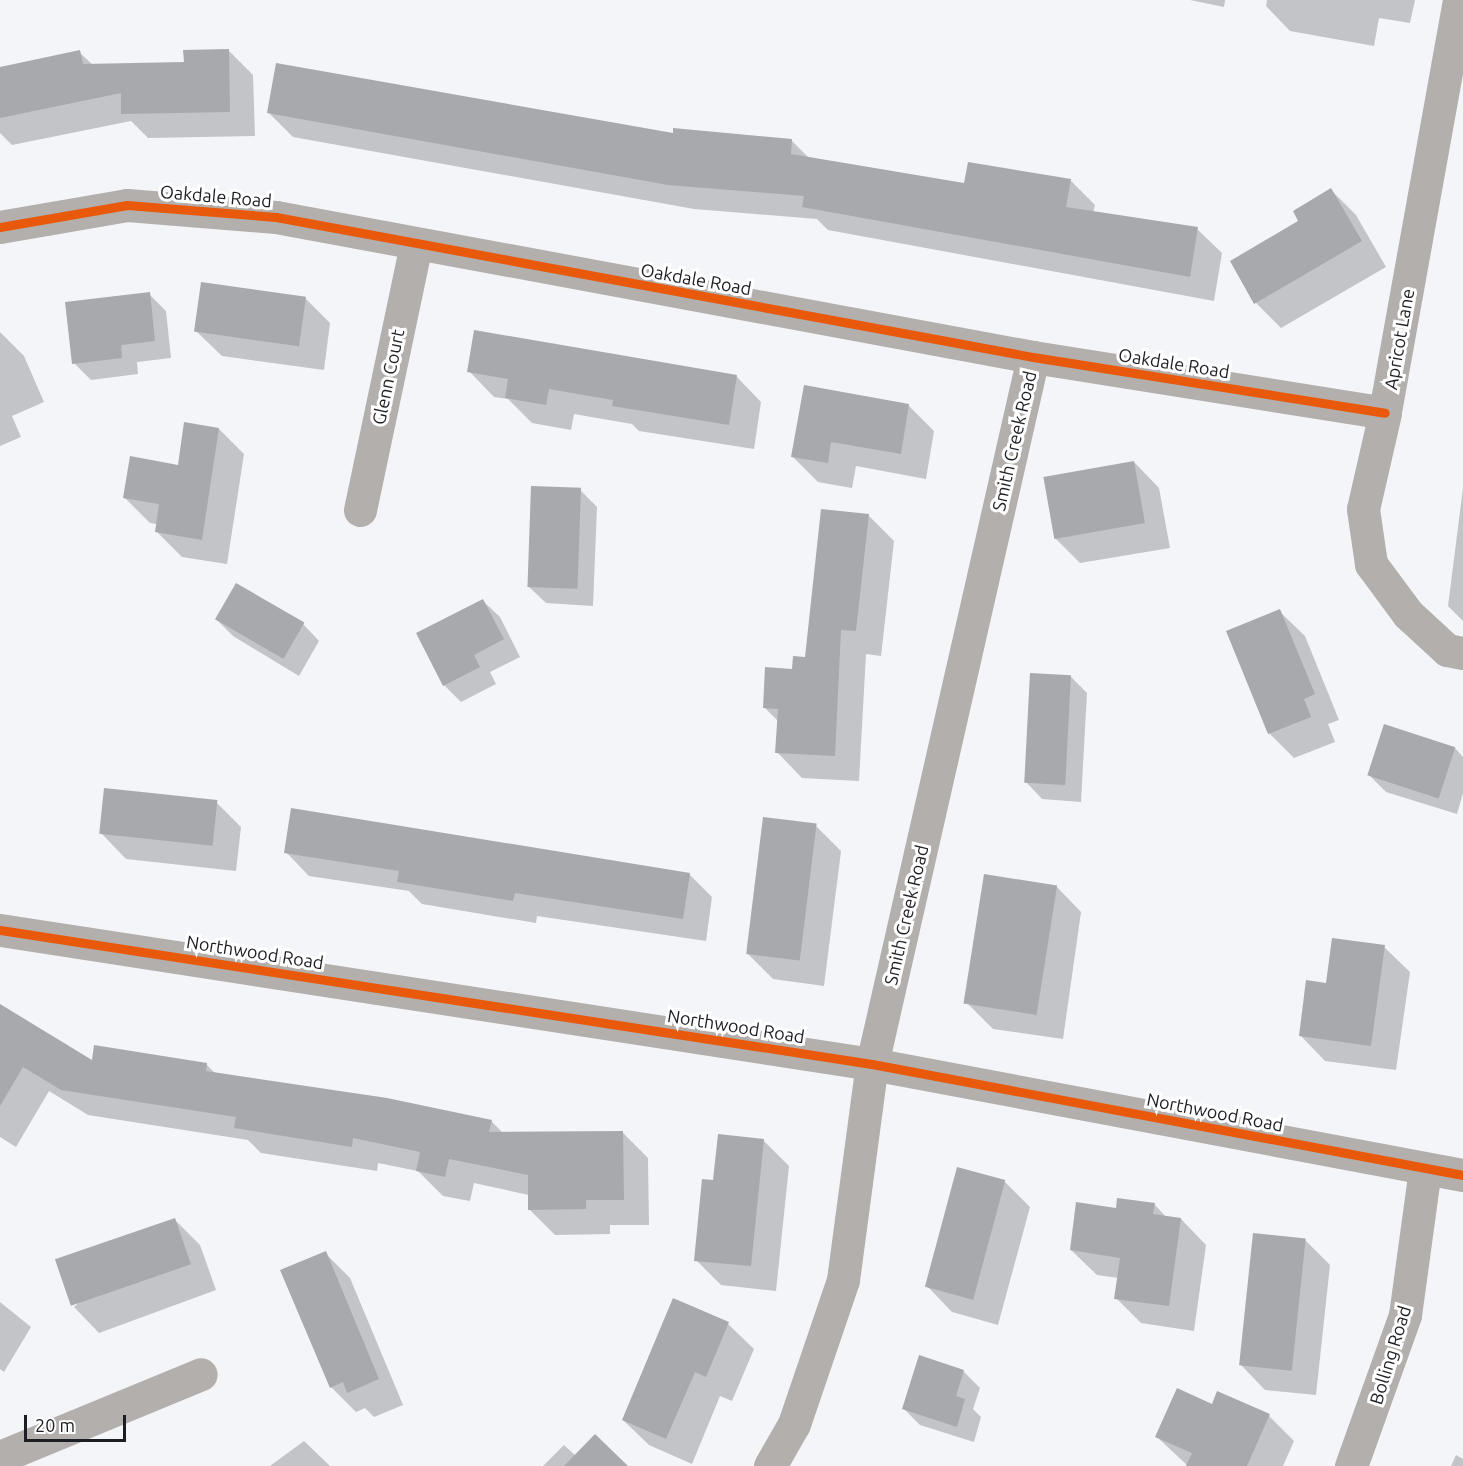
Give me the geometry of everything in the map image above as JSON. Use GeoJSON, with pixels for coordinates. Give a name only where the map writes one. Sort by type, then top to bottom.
{"type":"FeatureCollection","features":[{"type":"Feature","properties":{"kind":"street","name":"Apricot Lane"},"geometry":{"type":"LineString","coordinates":[[1455,651],[1408,614],[1371,564],[1363,509],[1386,413],[1459,0]]}},
{"type":"Feature","properties":{"kind":"street","name":"Oakdale Road"},"geometry":{"type":"LineString","coordinates":[[0,227],[127,205],[276,217],[1033,357],[1386,413]]}},
{"type":"Feature","properties":{"kind":"street","name":"Glenn Court"},"geometry":{"type":"LineString","coordinates":[[360,510],[416,244]]}},
{"type":"Feature","properties":{"kind":"street","name":"Smith Creek Road"},"geometry":{"type":"LineString","coordinates":[[770,1466],[794,1424],[843,1280],[872,1064],[1033,357]]}},
{"type":"Feature","properties":{"kind":"street","name":"Northwood Road"},"geometry":{"type":"LineString","coordinates":[[0,930],[872,1064],[1463,1175]]}},
{"type":"Feature","properties":{"kind":"street","name":"Bolling Road"},"geometry":{"type":"LineString","coordinates":[[1351,1466],[1363,1443],[1406,1315],[1425,1169]]}},
{"type":"Feature","properties":{"kind":"street"},"geometry":{"type":"LineString","coordinates":[[0,1457],[201,1374]]}},
{"type":"Feature","properties":{"kind":"building"},"geometry":{"type":"Polygon","coordinates":[[[229,49],[230,112],[121,114],[121,93],[0,118],[0,67],[80,50],[83,64],[184,62],[183,50],[229,49]]]}},
{"type":"Feature","properties":{"kind":"building"},"geometry":{"type":"Polygon","coordinates":[[[276,63],[673,133],[673,128],[792,139],[791,154],[964,183],[968,162],[1071,179],[1066,207],[1198,227],[1190,277],[802,207],[804,196],[668,185],[267,113],[276,63]]]}},
{"type":"Feature","properties":{"kind":"building"},"geometry":{"type":"Polygon","coordinates":[[[1331,188],[1362,241],[1254,304],[1230,261],[1298,221],[1293,211],[1331,188]]]}},
{"type":"Feature","properties":{"kind":"building"},"geometry":{"type":"Polygon","coordinates":[[[201,282],[306,297],[299,346],[194,332],[201,282]]]}},
{"type":"Feature","properties":{"kind":"building"},"geometry":{"type":"Polygon","coordinates":[[[150,292],[155,341],[121,345],[122,358],[72,364],[65,302],[150,292]]]}},
{"type":"Feature","properties":{"kind":"building"},"geometry":{"type":"Polygon","coordinates":[[[474,330],[737,375],[729,425],[612,406],[613,400],[549,389],[546,405],[505,398],[508,379],[467,372],[474,330]]]}},
{"type":"Feature","properties":{"kind":"building"},"geometry":{"type":"Polygon","coordinates":[[[804,385],[909,404],[901,454],[831,442],[828,463],[791,457],[804,385]]]}},
{"type":"Feature","properties":{"kind":"building"},"geometry":{"type":"Polygon","coordinates":[[[184,422],[219,428],[202,540],[155,532],[159,504],[123,498],[130,456],[178,465],[184,422]]]}},
{"type":"Feature","properties":{"kind":"building"},"geometry":{"type":"Polygon","coordinates":[[[1134,461],[1145,523],[1054,539],[1043,477],[1134,461]]]}},
{"type":"Feature","properties":{"kind":"building"},"geometry":{"type":"Polygon","coordinates":[[[531,486],[581,488],[577,589],[527,587],[531,486]]]}},
{"type":"Feature","properties":{"kind":"building"},"geometry":{"type":"Polygon","coordinates":[[[821,509],[869,514],[856,631],[841,630],[835,756],[775,753],[778,709],[763,708],[765,667],[792,669],[793,656],[805,657],[821,509]]]}},
{"type":"Feature","properties":{"kind":"building"},"geometry":{"type":"Polygon","coordinates":[[[236,583],[304,622],[283,659],[215,619],[236,583]]]}},
{"type":"Feature","properties":{"kind":"building"},"geometry":{"type":"Polygon","coordinates":[[[483,599],[504,639],[474,655],[480,667],[443,686],[416,633],[483,599]]]}},
{"type":"Feature","properties":{"kind":"building"},"geometry":{"type":"Polygon","coordinates":[[[1280,609],[1315,694],[1304,699],[1311,717],[1268,734],[1226,631],[1280,609]]]}},
{"type":"Feature","properties":{"kind":"building"},"geometry":{"type":"Polygon","coordinates":[[[1030,673],[1071,675],[1065,785],[1024,783],[1030,673]]]}},
{"type":"Feature","properties":{"kind":"building"},"geometry":{"type":"Polygon","coordinates":[[[1384,724],[1455,747],[1439,799],[1367,775],[1384,724]]]}},
{"type":"Feature","properties":{"kind":"building"},"geometry":{"type":"Polygon","coordinates":[[[104,788],[217,800],[213,846],[99,834],[104,788]]]}},
{"type":"Feature","properties":{"kind":"building"},"geometry":{"type":"Polygon","coordinates":[[[291,808],[690,873],[683,919],[515,893],[513,901],[397,882],[399,871],[284,853],[291,808]]]}},
{"type":"Feature","properties":{"kind":"building"},"geometry":{"type":"Polygon","coordinates":[[[763,817],[817,824],[800,961],[746,954],[763,817]]]}},
{"type":"Feature","properties":{"kind":"building"},"geometry":{"type":"Polygon","coordinates":[[[984,874],[1057,886],[1037,1015],[964,1003],[984,874]]]}},
{"type":"Feature","properties":{"kind":"building"},"geometry":{"type":"Polygon","coordinates":[[[1332,938],[1385,945],[1371,1046],[1299,1036],[1306,980],[1326,983],[1332,938]]]}},
{"type":"Feature","properties":{"kind":"building"},"geometry":{"type":"Polygon","coordinates":[[[0,1004],[92,1060],[94,1045],[207,1063],[206,1071],[387,1098],[492,1120],[489,1132],[623,1131],[624,1200],[586,1200],[586,1209],[528,1210],[528,1175],[449,1159],[445,1177],[416,1171],[420,1152],[353,1138],[352,1147],[234,1128],[236,1117],[61,1090],[23,1067],[0,1106],[0,1004]]]}},
{"type":"Feature","properties":{"kind":"building"},"geometry":{"type":"Polygon","coordinates":[[[718,1134],[764,1139],[751,1266],[694,1261],[702,1179],[713,1180],[718,1134]]]}},
{"type":"Feature","properties":{"kind":"building"},"geometry":{"type":"Polygon","coordinates":[[[957,1167],[1005,1180],[973,1300],[925,1287],[957,1167]]]}},
{"type":"Feature","properties":{"kind":"building"},"geometry":{"type":"Polygon","coordinates":[[[1117,1198],[1155,1203],[1153,1214],[1181,1218],[1169,1306],[1114,1299],[1120,1258],[1070,1250],[1076,1202],[1116,1208],[1117,1198]]]}},
{"type":"Feature","properties":{"kind":"building"},"geometry":{"type":"Polygon","coordinates":[[[175,1218],[191,1264],[71,1306],[55,1259],[175,1218]]]}},
{"type":"Feature","properties":{"kind":"building"},"geometry":{"type":"Polygon","coordinates":[[[1253,1233],[1306,1239],[1292,1371],[1239,1365],[1253,1233]]]}},
{"type":"Feature","properties":{"kind":"building"},"geometry":{"type":"Polygon","coordinates":[[[326,1251],[379,1379],[347,1393],[343,1382],[330,1388],[280,1270],[326,1251]]]}},
{"type":"Feature","properties":{"kind":"building"},"geometry":{"type":"Polygon","coordinates":[[[673,1298],[729,1322],[706,1377],[695,1372],[666,1439],[622,1420],[673,1298]]]}},
{"type":"Feature","properties":{"kind":"building"},"geometry":{"type":"Polygon","coordinates":[[[919,1355],[964,1370],[956,1396],[965,1399],[957,1427],[902,1409],[919,1355]]]}},
{"type":"Feature","properties":{"kind":"building"},"geometry":{"type":"Polygon","coordinates":[[[1177,1388],[1212,1404],[1217,1391],[1270,1414],[1247,1466],[1186,1466],[1192,1453],[1155,1437],[1177,1388]]]}},
{"type":"Feature","properties":{"kind":"building"},"geometry":{"type":"Polygon","coordinates":[[[595,1434],[628,1466],[564,1466],[595,1434]]]}},
{"type":"Feature","properties":{"kind":"cycle path"},"geometry":{"type":"LineString","coordinates":[[0,227],[127,205],[276,217],[1033,357],[1385,413]]}},
{"type":"Feature","properties":{"kind":"cycle path"},"geometry":{"type":"LineString","coordinates":[[0,930],[872,1064],[1463,1175]]}}]}
